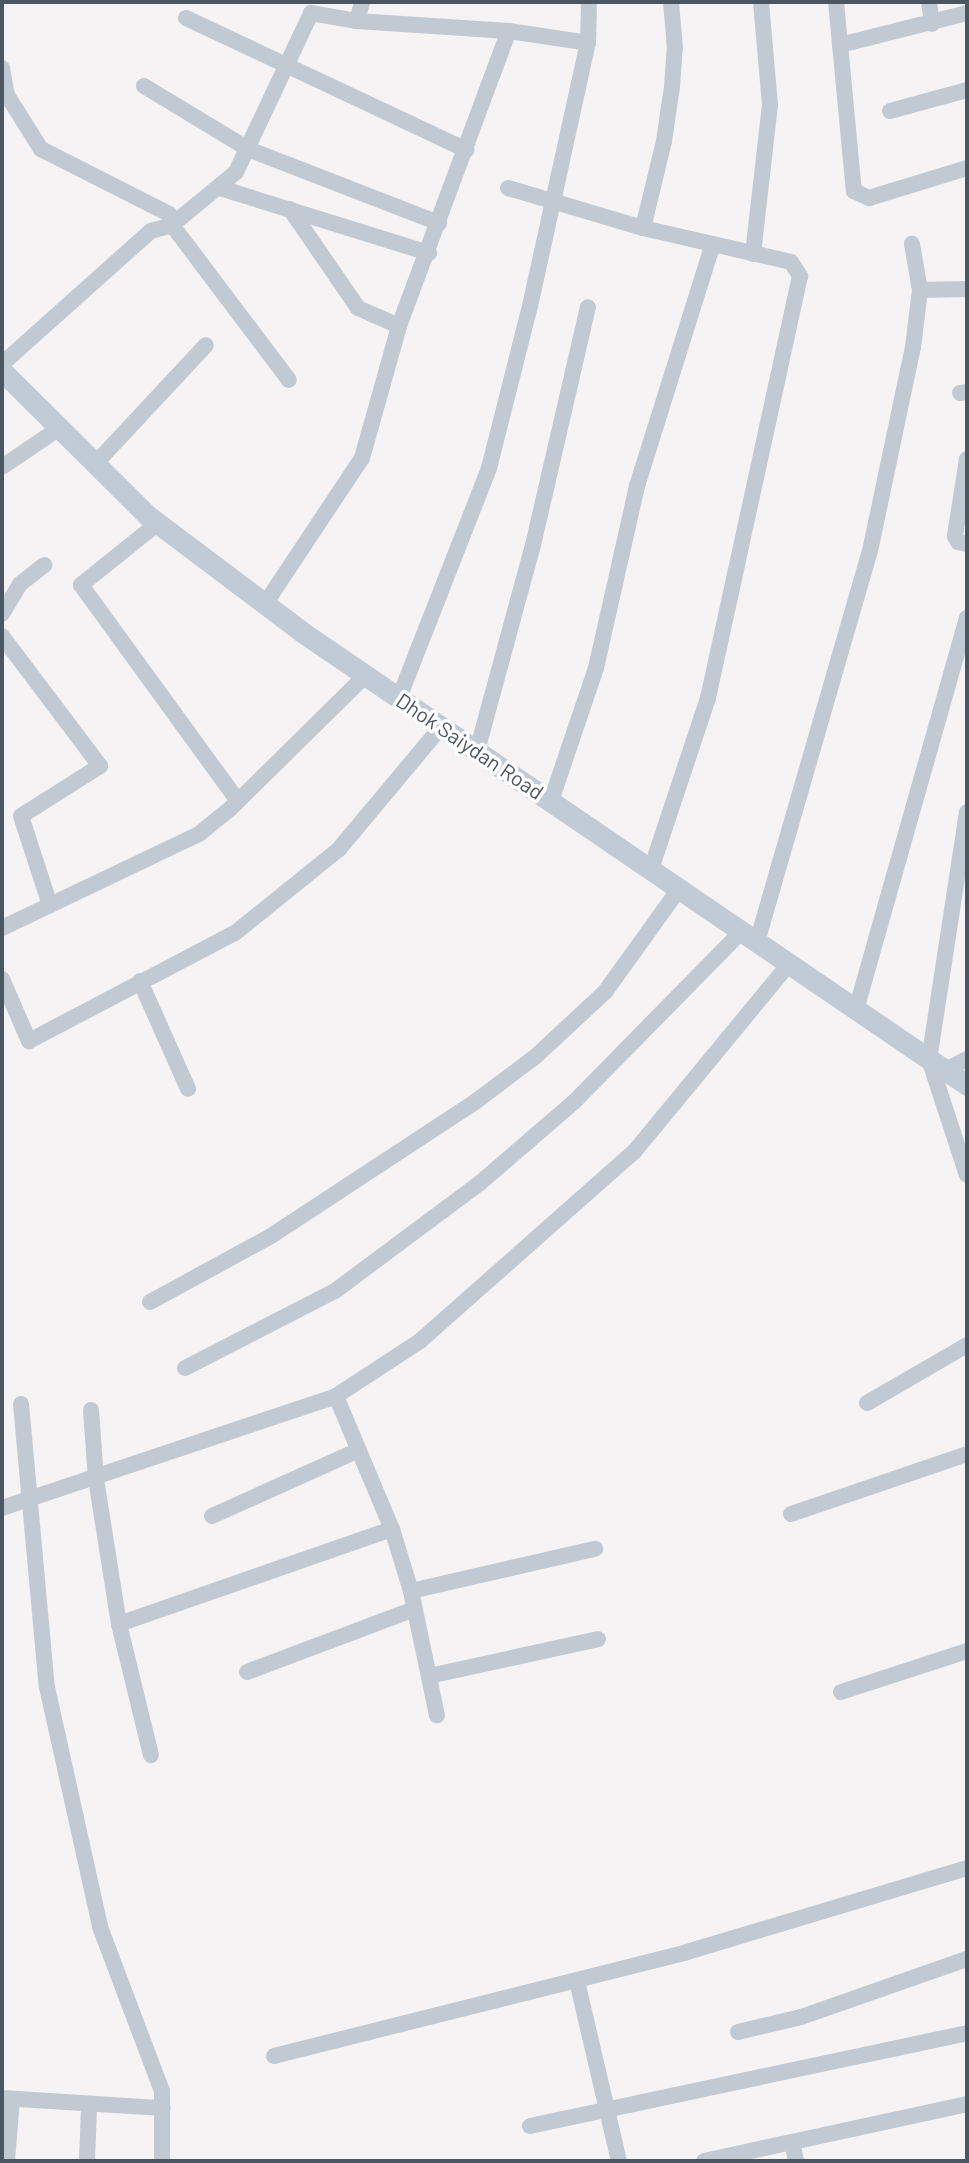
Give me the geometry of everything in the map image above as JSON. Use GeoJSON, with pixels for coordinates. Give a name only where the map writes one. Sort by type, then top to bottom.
{"type":"FeatureCollection","features":[{"type":"Feature","properties":{"kind":"main road","name":"Dhok Saiydan Road"},"geometry":{"type":"LineString","coordinates":[[2,371],[158,523],[265,604],[967,1085]]}},
{"type":"Feature","properties":{"kind":"street"},"geometry":{"type":"LineString","coordinates":[[357,21],[362,2]]}},
{"type":"Feature","properties":{"kind":"street"},"geometry":{"type":"LineString","coordinates":[[399,698],[488,468],[553,201],[588,43],[589,2]]}},
{"type":"Feature","properties":{"kind":"street"},"geometry":{"type":"LineString","coordinates":[[643,228],[664,141],[672,87],[675,48],[671,2]]}},
{"type":"Feature","properties":{"kind":"street"},"geometry":{"type":"LineString","coordinates":[[752,254],[770,106],[761,2]]}},
{"type":"Feature","properties":{"kind":"street"},"geometry":{"type":"LineString","coordinates":[[836,2],[854,191],[869,198],[967,169]]}},
{"type":"Feature","properties":{"kind":"street"},"geometry":{"type":"LineString","coordinates":[[929,2],[932,24]]}},
{"type":"Feature","properties":{"kind":"street"},"geometry":{"type":"LineString","coordinates":[[2,363],[151,231],[172,225],[220,188],[236,172],[289,66],[312,7],[357,21],[509,31],[588,43]]}},
{"type":"Feature","properties":{"kind":"street"},"geometry":{"type":"LineString","coordinates":[[840,46],[967,13]]}},
{"type":"Feature","properties":{"kind":"street"},"geometry":{"type":"LineString","coordinates":[[186,18],[466,150]]}},
{"type":"Feature","properties":{"kind":"street"},"geometry":{"type":"LineString","coordinates":[[265,604],[362,458],[399,326],[429,253],[509,31]]}},
{"type":"Feature","properties":{"kind":"street"},"geometry":{"type":"LineString","coordinates":[[2,68],[4,97],[41,149],[169,214],[172,225],[289,380]]}},
{"type":"Feature","properties":{"kind":"street"},"geometry":{"type":"LineString","coordinates":[[144,86],[248,149],[439,223]]}},
{"type":"Feature","properties":{"kind":"street"},"geometry":{"type":"LineString","coordinates":[[890,111],[967,90]]}},
{"type":"Feature","properties":{"kind":"street"},"geometry":{"type":"LineString","coordinates":[[220,188],[429,253]]}},
{"type":"Feature","properties":{"kind":"street"},"geometry":{"type":"LineString","coordinates":[[508,188],[643,228],[791,262],[800,276],[708,698],[651,869]]}},
{"type":"Feature","properties":{"kind":"street"},"geometry":{"type":"LineString","coordinates":[[290,209],[358,308],[399,326]]}},
{"type":"Feature","properties":{"kind":"street"},"geometry":{"type":"LineString","coordinates":[[185,1368],[335,1292],[480,1183],[574,1102],[749,937],[870,551],[904,398],[920,290],[912,244]]}},
{"type":"Feature","properties":{"kind":"street"},"geometry":{"type":"LineString","coordinates":[[551,801],[596,668],[637,486],[712,246]]}},
{"type":"Feature","properties":{"kind":"street"},"geometry":{"type":"LineString","coordinates":[[920,290],[967,289]]}},
{"type":"Feature","properties":{"kind":"street"},"geometry":{"type":"LineString","coordinates":[[477,751],[533,545],[588,307]]}},
{"type":"Feature","properties":{"kind":"street"},"geometry":{"type":"LineString","coordinates":[[96,463],[206,345]]}},
{"type":"Feature","properties":{"kind":"street"},"geometry":{"type":"LineString","coordinates":[[2,467],[61,427]]}},
{"type":"Feature","properties":{"kind":"street"},"geometry":{"type":"LineString","coordinates":[[967,459],[955,536],[958,542],[967,544]]}},
{"type":"Feature","properties":{"kind":"street"},"geometry":{"type":"LineString","coordinates":[[158,523],[81,585],[238,801]]}},
{"type":"Feature","properties":{"kind":"street"},"geometry":{"type":"LineString","coordinates":[[2,614],[20,584],[44,565]]}},
{"type":"Feature","properties":{"kind":"street"},"geometry":{"type":"LineString","coordinates":[[856,1010],[967,617]]}},
{"type":"Feature","properties":{"kind":"street"},"geometry":{"type":"LineString","coordinates":[[2,636],[100,766],[21,816],[50,905]]}},
{"type":"Feature","properties":{"kind":"street"},"geometry":{"type":"LineString","coordinates":[[2,928],[169,852],[238,801],[366,675]]}},
{"type":"Feature","properties":{"kind":"street"},"geometry":{"type":"LineString","coordinates":[[2,979],[29,1041],[235,933],[339,849],[442,727]]}},
{"type":"Feature","properties":{"kind":"street"},"geometry":{"type":"LineString","coordinates":[[967,812],[937,1064],[967,1175]]}},
{"type":"Feature","properties":{"kind":"street"},"geometry":{"type":"LineString","coordinates":[[150,1302],[271,1236],[475,1102],[535,1057],[605,992],[679,889]]}},
{"type":"Feature","properties":{"kind":"street"},"geometry":{"type":"LineString","coordinates":[[2,1508],[29,1502],[336,1396],[420,1341],[634,1153],[789,964]]}},
{"type":"Feature","properties":{"kind":"street"},"geometry":{"type":"LineString","coordinates":[[140,981],[188,1089]]}},
{"type":"Feature","properties":{"kind":"street"},"geometry":{"type":"LineString","coordinates":[[937,1064],[967,1059]]}},
{"type":"Feature","properties":{"kind":"street"},"geometry":{"type":"LineString","coordinates":[[866,1403],[967,1345]]}},
{"type":"Feature","properties":{"kind":"street"},"geometry":{"type":"LineString","coordinates":[[336,1396],[392,1529],[411,1591],[437,1715]]}},
{"type":"Feature","properties":{"kind":"street"},"geometry":{"type":"LineString","coordinates":[[21,1404],[47,1687],[100,1927],[162,2091],[162,2161]]}},
{"type":"Feature","properties":{"kind":"street"},"geometry":{"type":"LineString","coordinates":[[91,1410],[96,1479],[119,1624],[151,1755]]}},
{"type":"Feature","properties":{"kind":"street"},"geometry":{"type":"LineString","coordinates":[[212,1516],[359,1450]]}},
{"type":"Feature","properties":{"kind":"street"},"geometry":{"type":"LineString","coordinates":[[791,1514],[967,1454]]}},
{"type":"Feature","properties":{"kind":"street"},"geometry":{"type":"LineString","coordinates":[[119,1624],[392,1529]]}},
{"type":"Feature","properties":{"kind":"street"},"geometry":{"type":"LineString","coordinates":[[411,1591],[595,1549]]}},
{"type":"Feature","properties":{"kind":"street"},"geometry":{"type":"LineString","coordinates":[[247,1672],[415,1609]]}},
{"type":"Feature","properties":{"kind":"street"},"geometry":{"type":"LineString","coordinates":[[429,1676],[598,1639]]}},
{"type":"Feature","properties":{"kind":"street"},"geometry":{"type":"LineString","coordinates":[[841,1692],[967,1651]]}},
{"type":"Feature","properties":{"kind":"street"},"geometry":{"type":"LineString","coordinates":[[274,2056],[577,1981],[967,1868]]}},
{"type":"Feature","properties":{"kind":"street"},"geometry":{"type":"LineString","coordinates":[[738,2032],[801,2017],[967,1959]]}},
{"type":"Feature","properties":{"kind":"street"},"geometry":{"type":"LineString","coordinates":[[577,1981],[619,2161]]}},
{"type":"Feature","properties":{"kind":"street"},"geometry":{"type":"LineString","coordinates":[[530,2126],[967,2033]]}},
{"type":"Feature","properties":{"kind":"street"},"geometry":{"type":"LineString","coordinates":[[7,2161],[7,2099],[89,2106],[163,2108]]}},
{"type":"Feature","properties":{"kind":"street"},"geometry":{"type":"LineString","coordinates":[[704,2161],[967,2104]]}},
{"type":"Feature","properties":{"kind":"street"},"geometry":{"type":"LineString","coordinates":[[87,2161],[89,2106]]}},
{"type":"Feature","properties":{"kind":"street"},"geometry":{"type":"LineString","coordinates":[[792,2142],[796,2161]]}}]}
